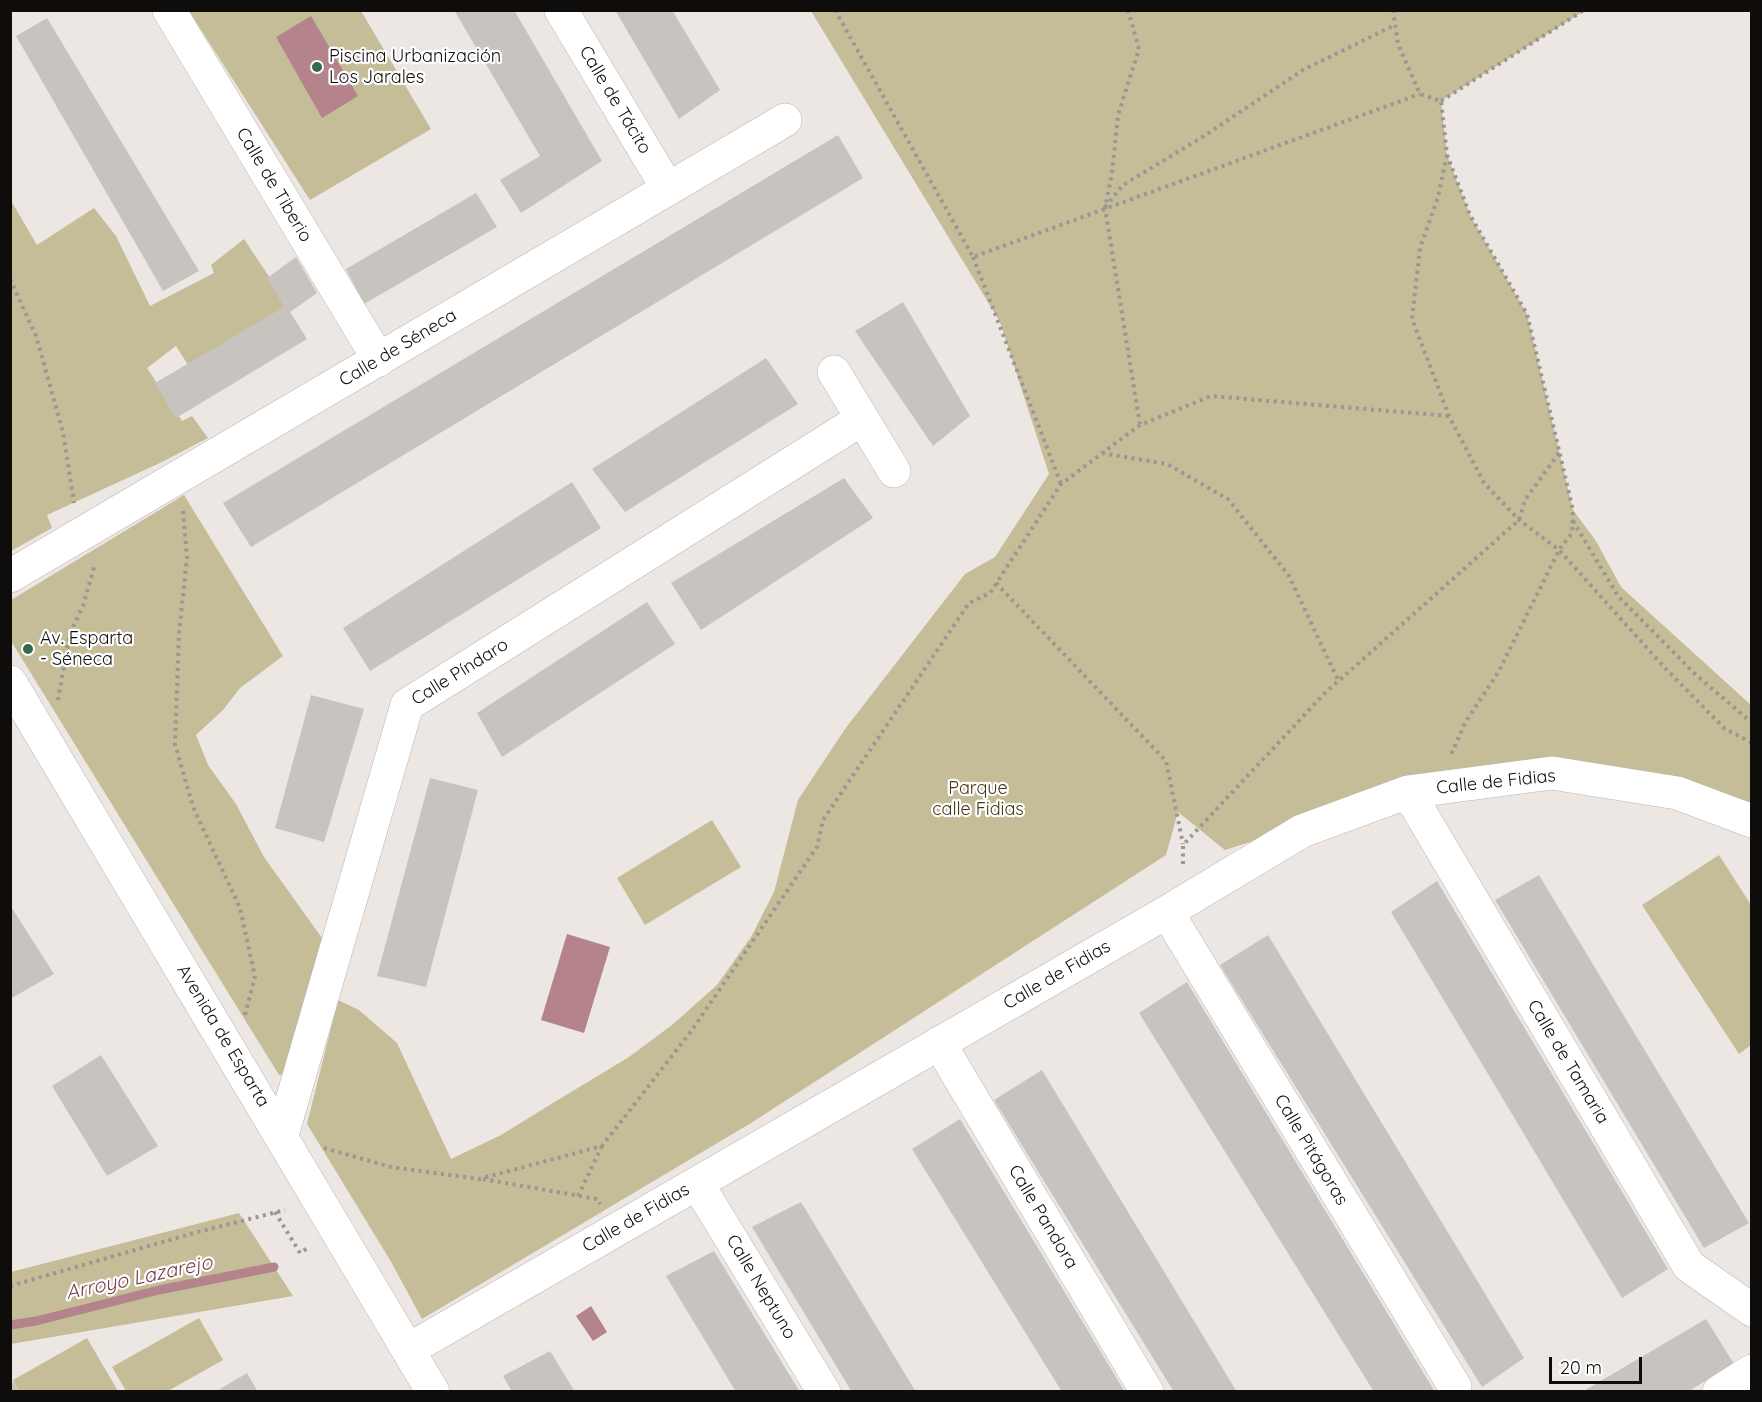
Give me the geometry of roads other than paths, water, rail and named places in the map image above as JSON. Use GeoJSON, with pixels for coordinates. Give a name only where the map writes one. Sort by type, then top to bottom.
{"type":"FeatureCollection","features":[{"type":"Feature","properties":{"kind":"street","name":"Calle de Tiberio"},"geometry":{"type":"LineString","coordinates":[[169,10],[379,360]]}},
{"type":"Feature","properties":{"kind":"street","name":"Calle de Tácito"},"geometry":{"type":"LineString","coordinates":[[561,10],[668,189]]}},
{"type":"Feature","properties":{"kind":"street","name":"Calle de Séneca"},"geometry":{"type":"LineString","coordinates":[[10,576],[785,120]]}},
{"type":"Feature","properties":{"kind":"street"},"geometry":{"type":"LineString","coordinates":[[834,372],[894,471]]}},
{"type":"Feature","properties":{"kind":"street","name":"Calle Píndaro"},"geometry":{"type":"LineString","coordinates":[[282,1135],[407,705],[862,419]]}},
{"type":"Feature","properties":{"kind":"street","name":"Avenida de Esparta"},"geometry":{"type":"LineString","coordinates":[[10,682],[282,1135],[433,1392]]}},
{"type":"Feature","properties":{"kind":"street","name":"Calle de Fidias"},"geometry":{"type":"LineString","coordinates":[[408,1350],[1175,907],[1302,831],[1422,790],[1552,773],[1677,793],[1752,821]]}},
{"type":"Feature","properties":{"kind":"street","name":"Calle de Tamaria"},"geometry":{"type":"LineString","coordinates":[[1422,790],[1689,1266],[1752,1310]]}},
{"type":"Feature","properties":{"kind":"street","name":"Calle Pitágoras"},"geometry":{"type":"LineString","coordinates":[[1175,907],[1455,1387]]}},
{"type":"Feature","properties":{"kind":"street","name":"Calle Pandora"},"geometry":{"type":"LineString","coordinates":[[939,1043],[1147,1392]]}},
{"type":"Feature","properties":{"kind":"street","name":"Calle Neptuno"},"geometry":{"type":"LineString","coordinates":[[697,1183],[824,1392]]}},
{"type":"Feature","properties":{"kind":"street"},"geometry":{"type":"LineString","coordinates":[[1719,1392],[1752,1371]]}},
{"type":"Feature","properties":{"kind":"waterway","name":"Arroyo Lazarejo"},"geometry":{"type":"LineString","coordinates":[[10,1325],[36,1321],[159,1290],[274,1267]]}},
{"type":"Feature","properties":{"kind":"place","name":"Piscina Urbanización Los Jarales"},"geometry":{"type":"Point","coordinates":[317,67]}},
{"type":"Feature","properties":{"kind":"place","name":"Av. Esparta - Séneca"},"geometry":{"type":"Point","coordinates":[28,649]}},
{"type":"Feature","properties":{"kind":"park label","name":"Parque calle Fidias"},"geometry":{"type":"Point","coordinates":[978,799]}}]}
